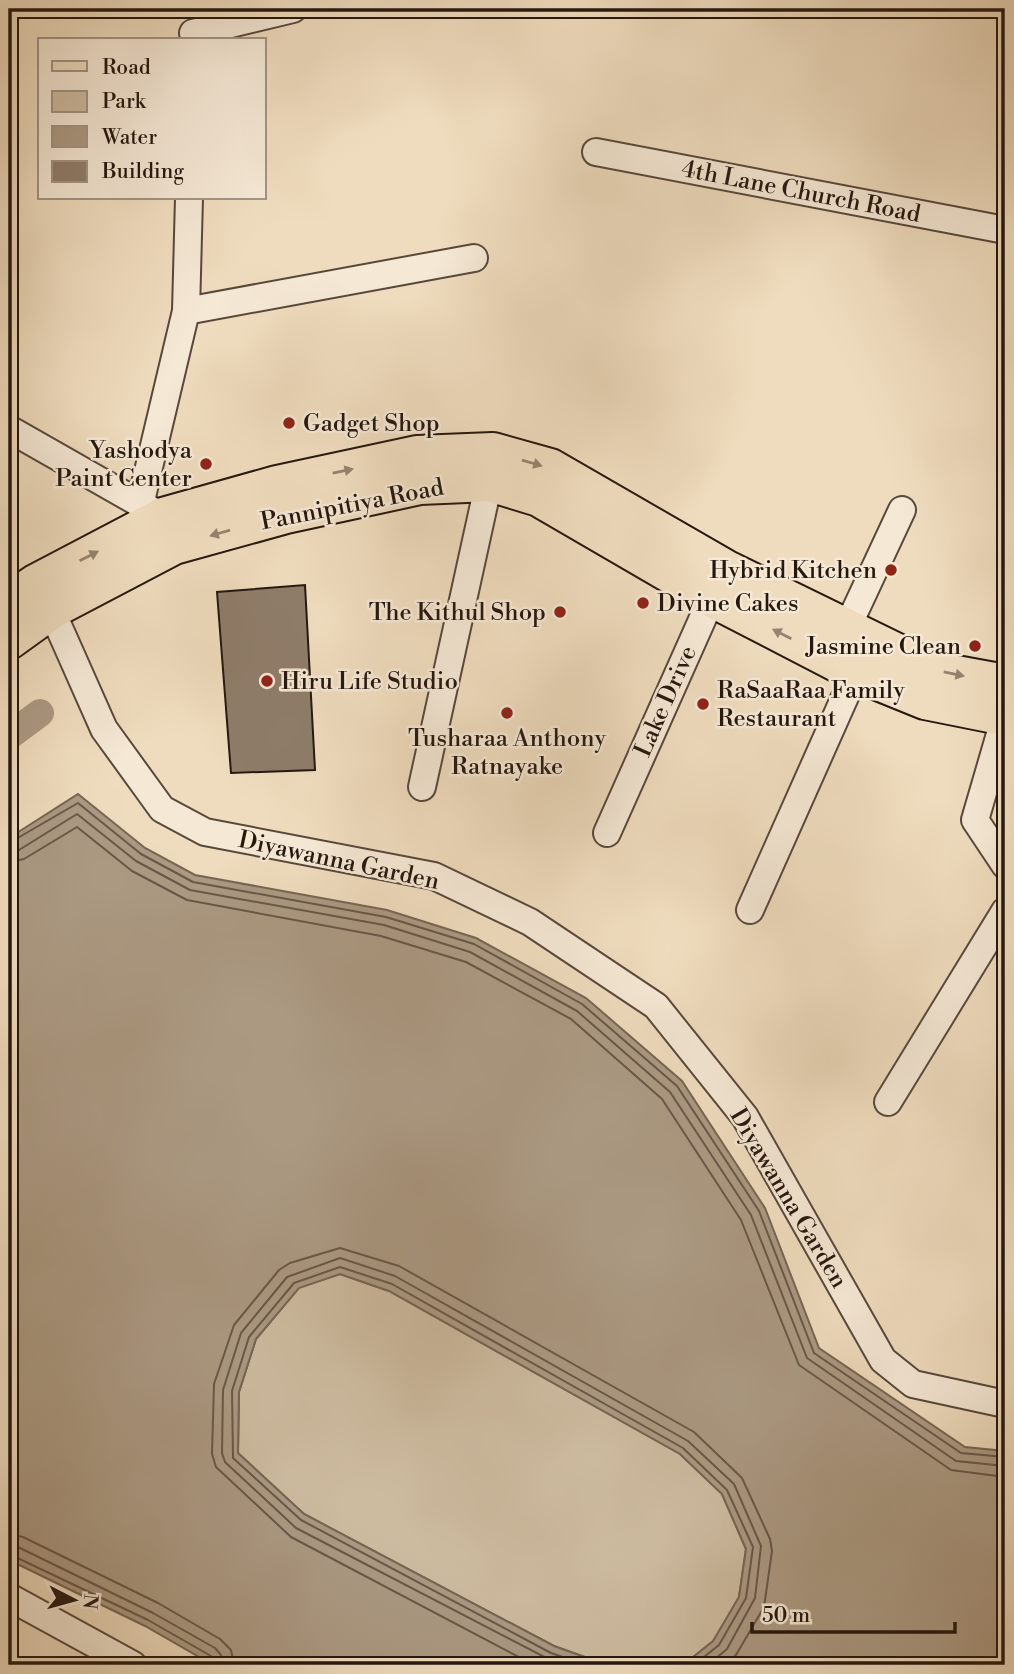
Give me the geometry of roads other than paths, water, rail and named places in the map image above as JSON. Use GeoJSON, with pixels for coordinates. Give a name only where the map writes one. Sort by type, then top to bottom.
{"type":"FeatureCollection","features":[{"type":"Feature","properties":{"kind":"main road","name":"Pannipitiya Road"},"geometry":{"type":"LineString","coordinates":[[9,640],[32,598],[159,522],[276,485],[417,455],[492,467],[550,468],[718,583],[856,672],[925,700],[1005,717]]}},
{"type":"Feature","properties":{"kind":"main road","name":"Pannipitiya Road"},"geometry":{"type":"LineString","coordinates":[[718,583],[847,628],[934,671],[1005,684]]}},
{"type":"Feature","properties":{"kind":"street"},"geometry":{"type":"LineString","coordinates":[[194,27],[293,9]]}},
{"type":"Feature","properties":{"kind":"street","name":"4th Lane Church Road"},"geometry":{"type":"LineString","coordinates":[[596,152],[1005,230]]}},
{"type":"Feature","properties":{"kind":"street"},"geometry":{"type":"LineString","coordinates":[[9,429],[159,522],[186,311],[189,200]]}},
{"type":"Feature","properties":{"kind":"street"},"geometry":{"type":"LineString","coordinates":[[186,311],[474,258]]}},
{"type":"Feature","properties":{"kind":"street"},"geometry":{"type":"LineString","coordinates":[[422,788],[492,467]]}},
{"type":"Feature","properties":{"kind":"street"},"geometry":{"type":"LineString","coordinates":[[847,628],[902,510]]}},
{"type":"Feature","properties":{"kind":"street","name":"Lake Drive"},"geometry":{"type":"LineString","coordinates":[[607,833],[718,583]]}},
{"type":"Feature","properties":{"kind":"street","name":"Diyawanna Garden"},"geometry":{"type":"LineString","coordinates":[[32,598],[104,729],[162,809],[205,832],[433,876],[530,922],[656,1006],[745,1117],[883,1360],[913,1384],[1005,1404]]}},
{"type":"Feature","properties":{"kind":"street"},"geometry":{"type":"LineString","coordinates":[[750,910],[856,672]]}},
{"type":"Feature","properties":{"kind":"street"},"geometry":{"type":"LineString","coordinates":[[1005,717],[975,820],[1005,864]]}},
{"type":"Feature","properties":{"kind":"street"},"geometry":{"type":"LineString","coordinates":[[888,1102],[1005,911]]}},
{"type":"Feature","properties":{"kind":"street"},"geometry":{"type":"LineString","coordinates":[[9,1597],[133,1665]]}},
{"type":"Feature","properties":{"kind":"water"},"geometry":{"type":"Polygon","coordinates":[[[78,794],[145,848],[195,875],[387,910],[476,938],[586,998],[682,1081],[765,1208],[819,1348],[965,1447],[1005,1451],[1005,1665],[683,1665],[713,1641],[739,1597],[746,1549],[722,1494],[680,1454],[389,1291],[340,1274],[299,1288],[256,1339],[239,1392],[238,1453],[304,1514],[554,1646],[607,1665],[213,1665],[145,1626],[9,1560],[9,838],[78,794]]]}},
{"type":"Feature","properties":{"kind":"waterway"},"geometry":{"type":"LineString","coordinates":[[9,736],[40,713]]}},
{"type":"Feature","properties":{"kind":"place","name":"Gadget Shop"},"geometry":{"type":"Point","coordinates":[289,423]}},
{"type":"Feature","properties":{"kind":"place","name":"Yashodya Paint Center"},"geometry":{"type":"Point","coordinates":[206,464]}},
{"type":"Feature","properties":{"kind":"place","name":"Hybrid Kitchen"},"geometry":{"type":"Point","coordinates":[891,570]}},
{"type":"Feature","properties":{"kind":"place","name":"Divine Cakes"},"geometry":{"type":"Point","coordinates":[643,603]}},
{"type":"Feature","properties":{"kind":"place","name":"The Kithul Shop"},"geometry":{"type":"Point","coordinates":[560,612]}},
{"type":"Feature","properties":{"kind":"place","name":"Jasmine Clean"},"geometry":{"type":"Point","coordinates":[975,646]}},
{"type":"Feature","properties":{"kind":"place","name":"Hiru Life Studio"},"geometry":{"type":"Point","coordinates":[267,681]}},
{"type":"Feature","properties":{"kind":"place","name":"RaSaaRaa Family Restaurant"},"geometry":{"type":"Point","coordinates":[703,704]}},
{"type":"Feature","properties":{"kind":"place","name":"Tusharaa Anthony Ratnayake"},"geometry":{"type":"Point","coordinates":[507,713]}}]}
